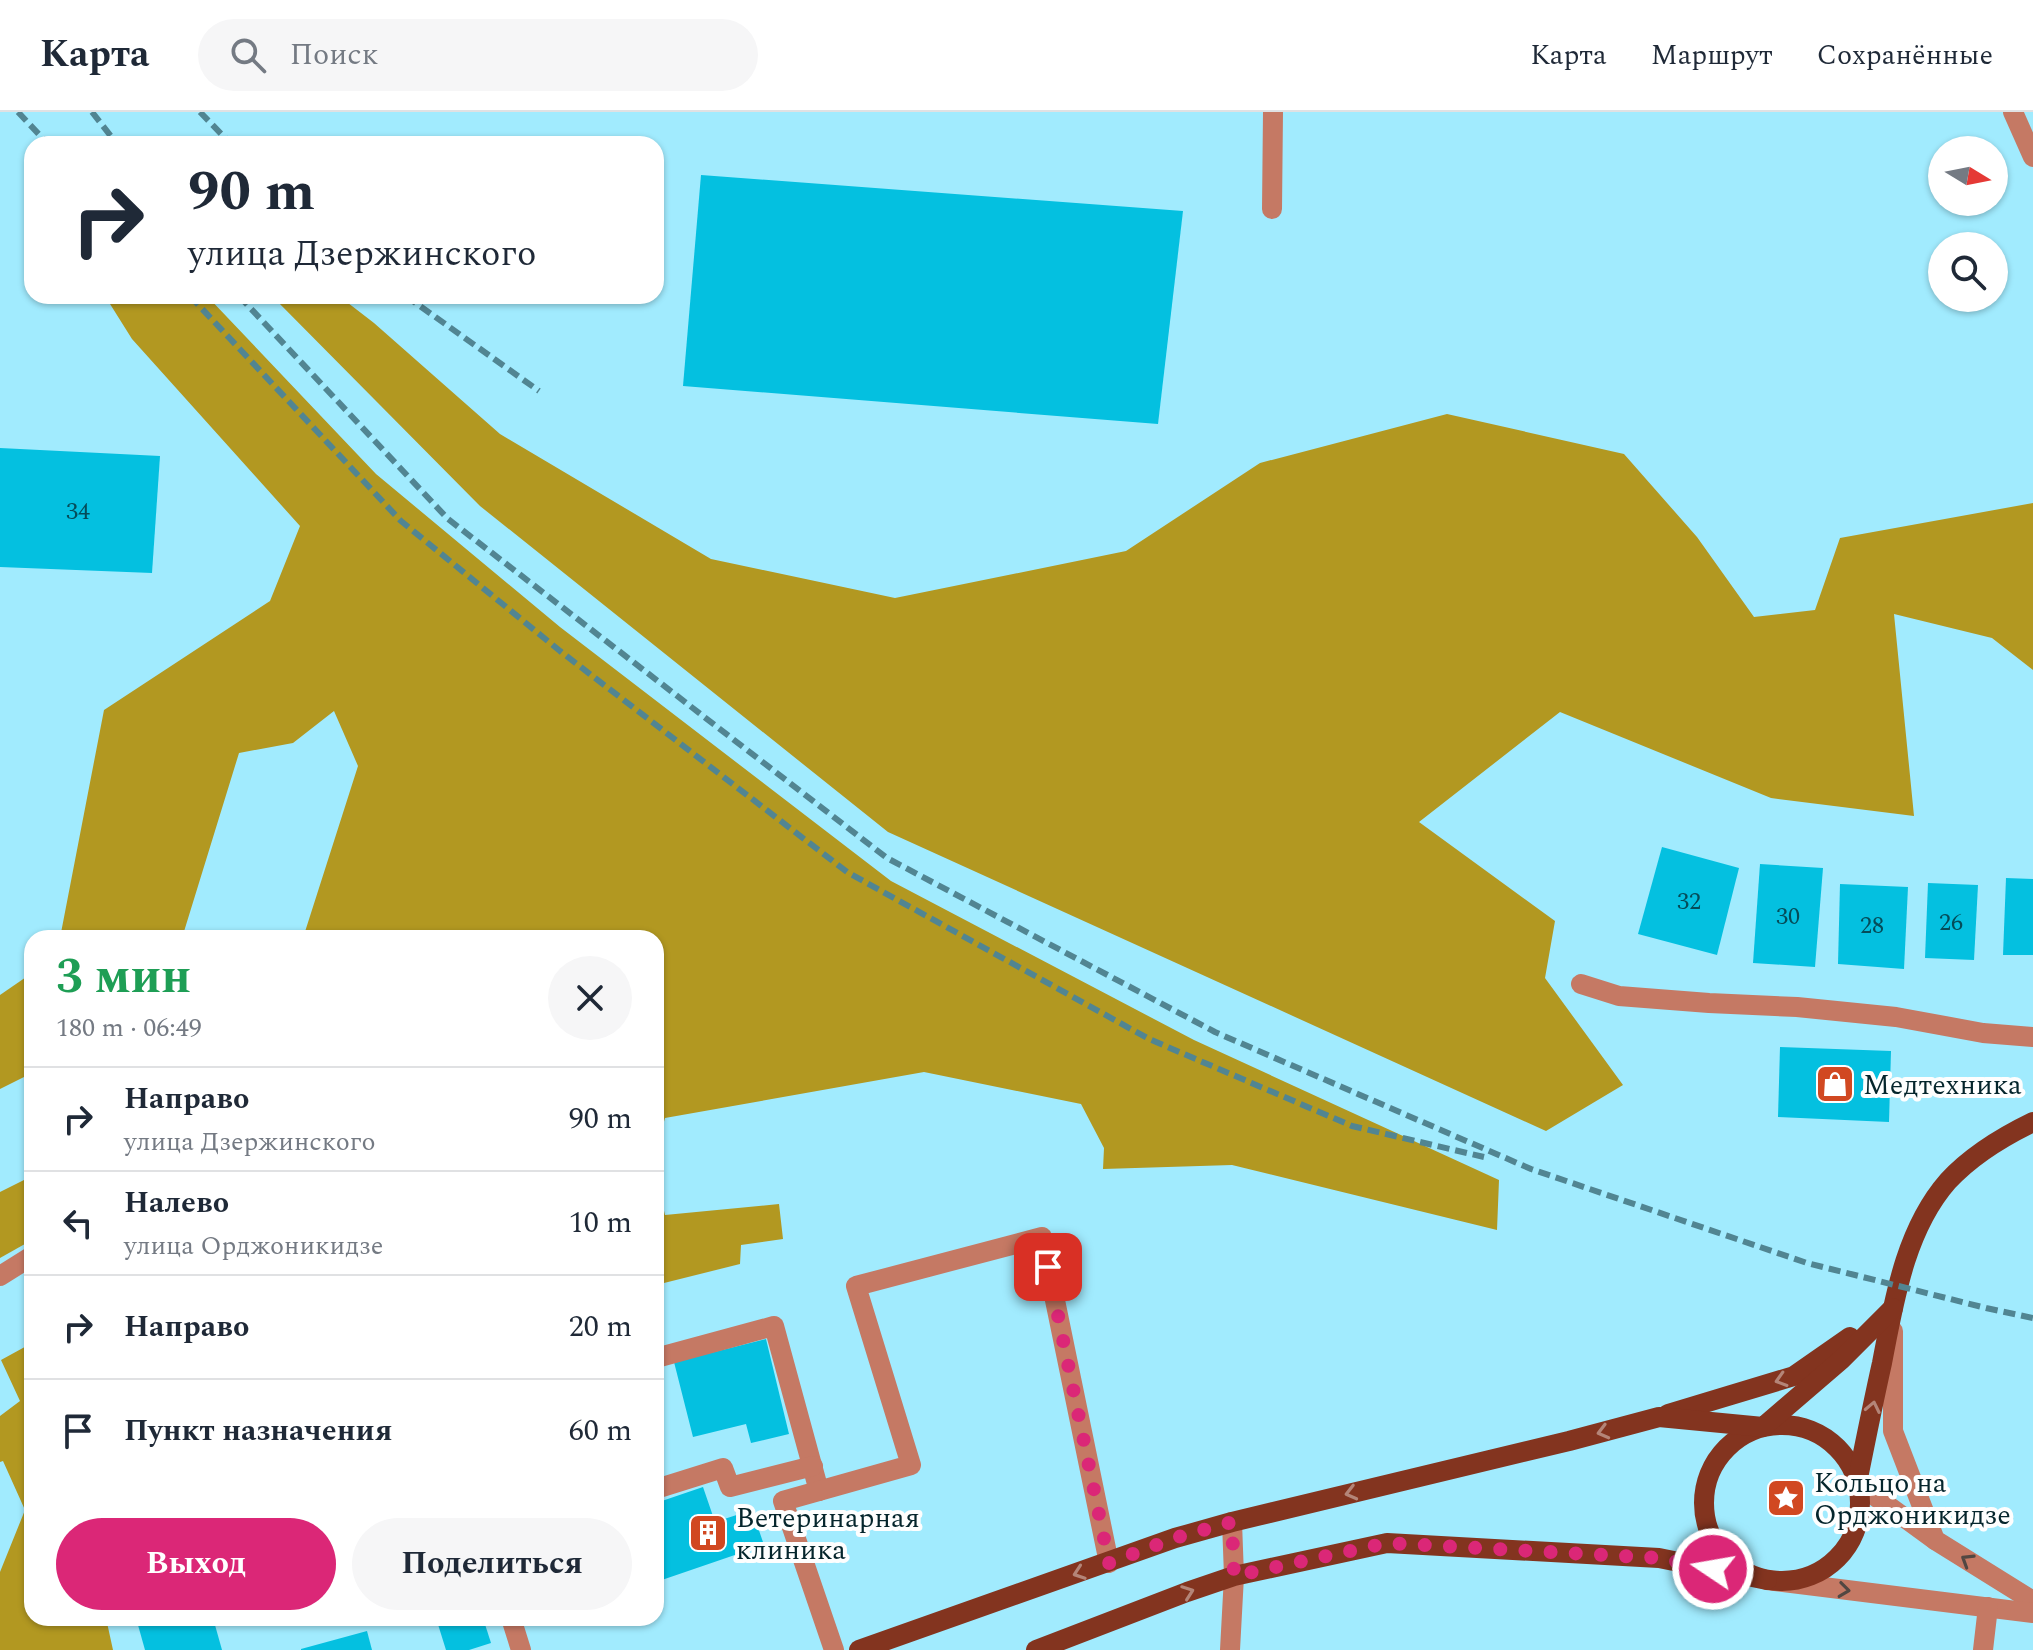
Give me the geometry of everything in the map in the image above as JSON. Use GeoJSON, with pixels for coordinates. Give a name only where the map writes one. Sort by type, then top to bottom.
{"type":"FeatureCollection","features":[{"type":"Feature","properties":{"kind":"main road"},"geometry":{"type":"LineString","coordinates":[[1036,1650],[1234,1576],[1387,1543],[1659,1558],[1767,1580],[1789,1581],[1811,1576],[1830,1565],[1846,1548],[1855,1528],[1859,1506],[1857,1483],[1893,1308],[1920,1224],[1934,1199],[1965,1164],[2011,1132],[2033,1122]]}},
{"type":"Feature","properties":{"kind":"main road"},"geometry":{"type":"LineString","coordinates":[[859,1650],[1175,1538],[1569,1441],[1794,1376],[1893,1308]]}},
{"type":"Feature","properties":{"kind":"main road"},"geometry":{"type":"LineString","coordinates":[[1767,1580],[1743,1571],[1722,1554],[1708,1531],[1704,1506],[1707,1480],[1719,1456],[1739,1438],[1763,1427],[1841,1360],[1893,1308]]}},
{"type":"Feature","properties":{"kind":"main road"},"geometry":{"type":"LineString","coordinates":[[1659,1417],[1763,1427],[1787,1425],[1810,1431],[1831,1443],[1847,1461],[1857,1483]]}},
{"type":"Feature","properties":{"kind":"street"},"geometry":{"type":"LineString","coordinates":[[1272,209],[1273,112]]}},
{"type":"Feature","properties":{"kind":"street"},"geometry":{"type":"LineString","coordinates":[[2013,112],[2033,157]]}},
{"type":"Feature","properties":{"kind":"street"},"geometry":{"type":"LineString","coordinates":[[1581,984],[1619,996],[1797,1007],[1896,1017],[1983,1033],[2033,1037]]}},
{"type":"Feature","properties":{"kind":"street"},"geometry":{"type":"LineString","coordinates":[[834,1650],[783,1501],[911,1465],[856,1286],[1042,1237],[1109,1563]]}},
{"type":"Feature","properties":{"kind":"street"},"geometry":{"type":"LineString","coordinates":[[0,1276],[24,1261]]}},
{"type":"Feature","properties":{"kind":"street"},"geometry":{"type":"LineString","coordinates":[[1893,1308],[1893,1431],[1935,1540]]}},
{"type":"Feature","properties":{"kind":"street"},"geometry":{"type":"LineString","coordinates":[[664,1356],[774,1326],[819,1491]]}},
{"type":"Feature","properties":{"kind":"street"},"geometry":{"type":"LineString","coordinates":[[664,1486],[723,1468],[730,1487],[813,1466]]}},
{"type":"Feature","properties":{"kind":"street"},"geometry":{"type":"LineString","coordinates":[[1857,1483],[1935,1540],[2033,1601]]}},
{"type":"Feature","properties":{"kind":"street"},"geometry":{"type":"LineString","coordinates":[[1230,1650],[1234,1576],[1232,1522]]}},
{"type":"Feature","properties":{"kind":"street"},"geometry":{"type":"LineString","coordinates":[[1767,1580],[2033,1613]]}},
{"type":"Feature","properties":{"kind":"street"},"geometry":{"type":"LineString","coordinates":[[1983,1650],[1988,1607]]}},
{"type":"Feature","properties":{"kind":"street"},"geometry":{"type":"LineString","coordinates":[[514,1626],[521,1650]]}},
{"type":"Feature","properties":{"kind":"shaded area"},"geometry":{"type":"Polygon","coordinates":[[[110,304],[215,304],[376,474],[560,627],[891,881],[1194,1040],[1499,1180],[1497,1230],[1232,1165],[1103,1169],[1104,1148],[1081,1104],[924,1072],[665,1118],[664,1122],[664,930],[306,930],[358,766],[334,711],[293,743],[239,753],[184,930],[62,930],[104,710],[270,601],[300,526],[132,339],[110,304]]]}},
{"type":"Feature","properties":{"kind":"shaded area"},"geometry":{"type":"Polygon","coordinates":[[[280,304],[349,304],[500,434],[711,559],[895,598],[1126,551],[1260,463],[1447,414],[1624,454],[1697,537],[1754,617],[1815,610],[1840,538],[2033,503],[2033,670],[1992,638],[1894,614],[1914,816],[1771,798],[1560,712],[1419,822],[1555,921],[1545,978],[1623,1085],[1546,1131],[888,832],[480,506],[280,304]]]}},
{"type":"Feature","properties":{"kind":"shaded area"},"geometry":{"type":"Polygon","coordinates":[[[24,978],[24,1077],[0,1089],[0,995],[24,978]]]}},
{"type":"Feature","properties":{"kind":"shaded area"},"geometry":{"type":"Polygon","coordinates":[[[24,1180],[24,1244],[0,1258],[0,1192],[24,1180]]]}},
{"type":"Feature","properties":{"kind":"shaded area"},"geometry":{"type":"Polygon","coordinates":[[[779,1204],[783,1239],[741,1245],[740,1264],[664,1283],[664,1211],[665,1215],[779,1204]]]}},
{"type":"Feature","properties":{"kind":"shaded area"},"geometry":{"type":"Polygon","coordinates":[[[24,1347],[24,1508],[3,1461],[0,1462],[0,1416],[20,1401],[1,1360],[24,1347]]]}},
{"type":"Feature","properties":{"kind":"shaded area"},"geometry":{"type":"Polygon","coordinates":[[[24,1512],[24,1626],[108,1626],[113,1650],[0,1650],[0,1572],[24,1512]]]}},
{"type":"Feature","properties":{"kind":"building"},"geometry":{"type":"Polygon","coordinates":[[[701,175],[1183,211],[1158,424],[683,386],[701,175]]]}},
{"type":"Feature","properties":{"kind":"building"},"geometry":{"type":"Polygon","coordinates":[[[0,448],[160,456],[152,573],[0,567],[0,448]]]}},
{"type":"Feature","properties":{"kind":"building"},"geometry":{"type":"Polygon","coordinates":[[[1662,847],[1739,868],[1717,955],[1638,934],[1662,847]]]}},
{"type":"Feature","properties":{"kind":"building"},"geometry":{"type":"Polygon","coordinates":[[[1760,864],[1823,868],[1815,967],[1753,963],[1760,864]]]}},
{"type":"Feature","properties":{"kind":"building"},"geometry":{"type":"Polygon","coordinates":[[[2006,878],[2033,879],[2033,955],[2003,955],[2006,878]]]}},
{"type":"Feature","properties":{"kind":"building"},"geometry":{"type":"Polygon","coordinates":[[[1928,883],[1978,885],[1974,960],[1925,958],[1928,883]]]}},
{"type":"Feature","properties":{"kind":"building"},"geometry":{"type":"Polygon","coordinates":[[[1840,884],[1908,887],[1904,969],[1838,964],[1840,884]]]}},
{"type":"Feature","properties":{"kind":"building"},"geometry":{"type":"Polygon","coordinates":[[[1780,1047],[1891,1051],[1889,1122],[1778,1117],[1780,1047]]]}},
{"type":"Feature","properties":{"kind":"building"},"geometry":{"type":"Polygon","coordinates":[[[766,1339],[789,1434],[751,1443],[746,1424],[693,1437],[674,1362],[766,1339]]]}},
{"type":"Feature","properties":{"kind":"building","name":"Ветеринарная клиника"},"geometry":{"type":"Polygon","coordinates":[[[703,1487],[715,1522],[752,1510],[764,1545],[664,1579],[664,1500],[703,1487]]]}},
{"type":"Feature","properties":{"kind":"building"},"geometry":{"type":"Polygon","coordinates":[[[138,1626],[215,1626],[222,1650],[145,1650],[138,1626]]]}},
{"type":"Feature","properties":{"kind":"building"},"geometry":{"type":"Polygon","coordinates":[[[438,1626],[486,1626],[491,1643],[469,1650],[446,1650],[438,1626]]]}},
{"type":"Feature","properties":{"kind":"building"},"geometry":{"type":"Polygon","coordinates":[[[367,1631],[372,1650],[301,1650],[301,1649],[367,1631]]]}},
{"type":"Feature","properties":{"kind":"railway"},"geometry":{"type":"LineString","coordinates":[[18,112],[40,136]]}},
{"type":"Feature","properties":{"kind":"railway"},"geometry":{"type":"LineString","coordinates":[[92,112],[111,136]]}},
{"type":"Feature","properties":{"kind":"railway"},"geometry":{"type":"LineString","coordinates":[[200,112],[223,136]]}},
{"type":"Feature","properties":{"kind":"railway"},"geometry":{"type":"LineString","coordinates":[[198,304],[401,521],[560,651],[847,872],[1149,1039],[1352,1126],[1484,1157]]}},
{"type":"Feature","properties":{"kind":"railway"},"geometry":{"type":"LineString","coordinates":[[246,304],[448,519],[887,858],[1215,1032],[1531,1169],[1807,1263],[2033,1318]]}},
{"type":"Feature","properties":{"kind":"railway"},"geometry":{"type":"LineString","coordinates":[[417,304],[539,391]]}},
{"type":"Feature","properties":{"kind":"place","name":"Медтехника"},"geometry":{"type":"Point","coordinates":[1835,1084]}},
{"type":"Feature","properties":{"kind":"place","name":"Кольцо на Орджоникидзе"},"geometry":{"type":"Point","coordinates":[1786,1498]}},
{"type":"Feature","properties":{"kind":"place","name":"Ветеринарная клиника"},"geometry":{"type":"Point","coordinates":[708,1533]}},
{"type":"Feature","properties":{"kind":"route"},"geometry":{"type":"LineString","coordinates":[[1048,1267],[1109,1563],[1175,1538],[1232,1522],[1234,1576],[1387,1543],[1659,1558],[1713,1569]]}}]}
